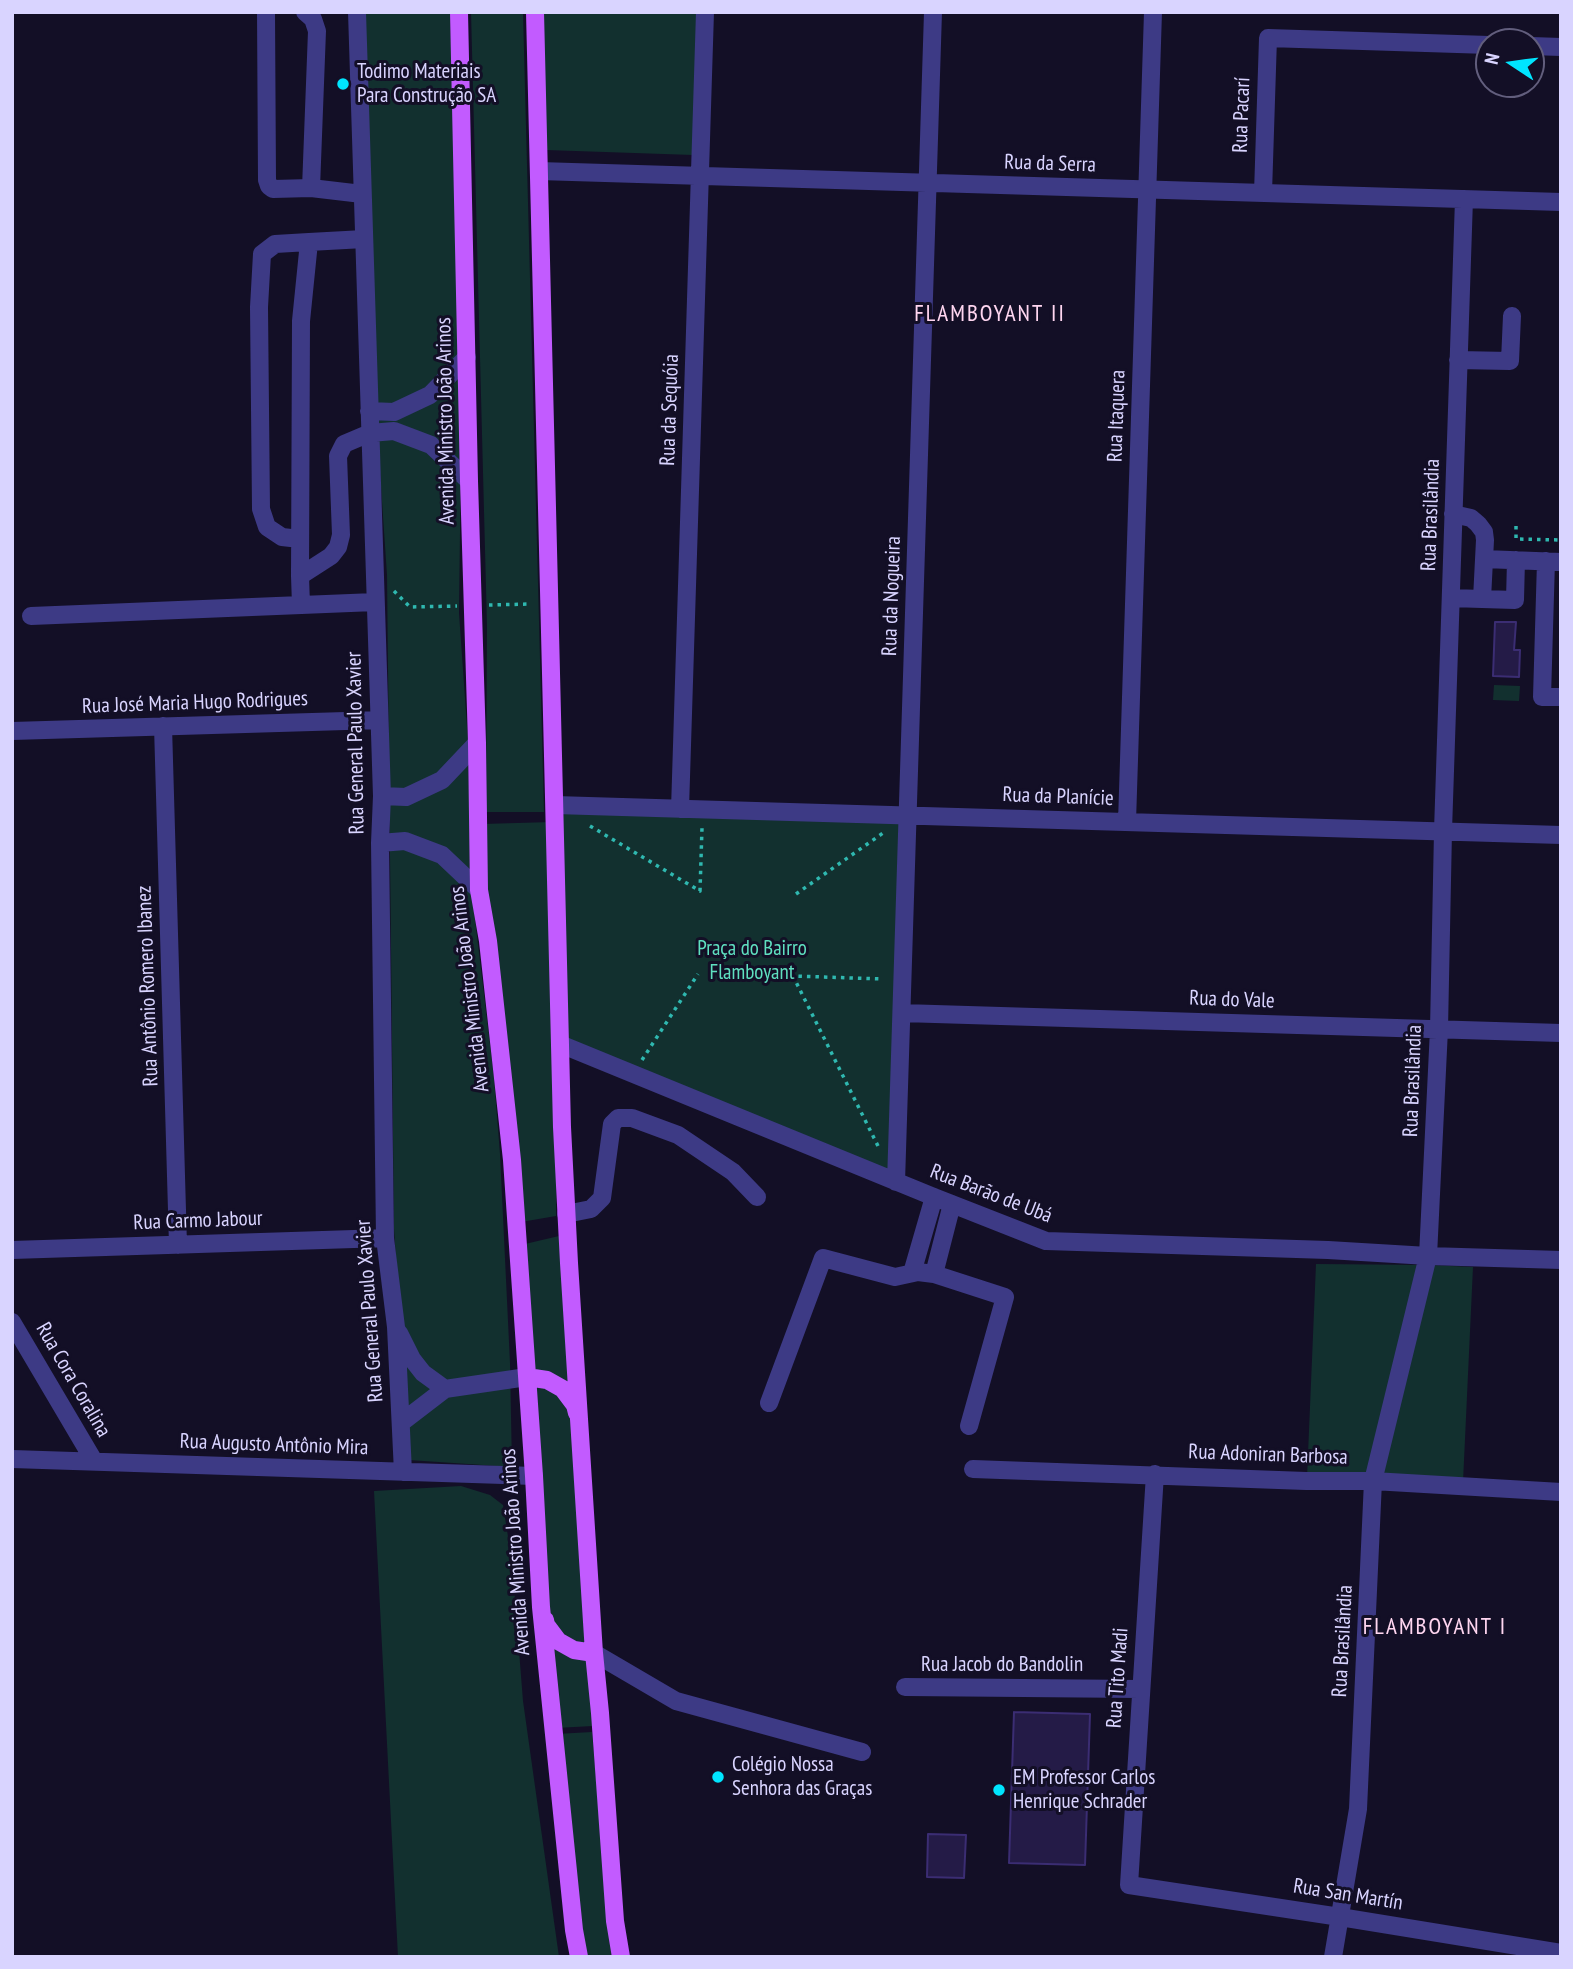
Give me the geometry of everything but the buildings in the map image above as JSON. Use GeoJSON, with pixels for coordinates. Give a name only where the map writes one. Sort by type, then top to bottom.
{"type":"FeatureCollection","features":[{"type":"Feature","properties":{"kind":"main road","name":"Avenida Ministro João Arinos"},"geometry":{"type":"LineString","coordinates":[[459,12],[479,890],[488,941],[510,1135],[541,1607],[572,1916],[579,1957]]}},
{"type":"Feature","properties":{"kind":"main road"},"geometry":{"type":"LineString","coordinates":[[535,12],[566,1214],[594,1653],[615,1921],[621,1957]]}},
{"type":"Feature","properties":{"kind":"main road"},"geometry":{"type":"LineString","coordinates":[[527,1377],[547,1380],[563,1389],[575,1405],[580,1423]]}},
{"type":"Feature","properties":{"kind":"main road"},"geometry":{"type":"LineString","coordinates":[[541,1607],[546,1625],[558,1641],[575,1650],[594,1653]]}},
{"type":"Feature","properties":{"kind":"street"},"geometry":{"type":"LineString","coordinates":[[266,12],[269,186],[362,194]]}},
{"type":"Feature","properties":{"kind":"street"},"geometry":{"type":"LineString","coordinates":[[305,12],[313,19],[317,31],[311,188]]}},
{"type":"Feature","properties":{"kind":"street","name":"Rua General Paulo Xavier"},"geometry":{"type":"LineString","coordinates":[[356,12],[382,796],[380,843],[385,1238],[396,1327],[403,1472]]}},
{"type":"Feature","properties":{"kind":"street","name":"Rua da Sequóia"},"geometry":{"type":"LineString","coordinates":[[680,809],[705,12]]}},
{"type":"Feature","properties":{"kind":"street","name":"Rua da Nogueira"},"geometry":{"type":"LineString","coordinates":[[896,1182],[933,12]]}},
{"type":"Feature","properties":{"kind":"street","name":"Rua Itaquera"},"geometry":{"type":"LineString","coordinates":[[1126,822],[1153,12]]}},
{"type":"Feature","properties":{"kind":"street","name":"Rua Pacarí"},"geometry":{"type":"LineString","coordinates":[[1263,193],[1268,38],[1475,45]]}},
{"type":"Feature","properties":{"kind":"street","name":"Rua da Serra"},"geometry":{"type":"LineString","coordinates":[[539,171],[1561,202]]}},
{"type":"Feature","properties":{"kind":"street","name":"Rua Brasilândia"},"geometry":{"type":"LineString","coordinates":[[1334,1957],[1358,1809],[1373,1481],[1428,1256],[1438,1029],[1464,199]]}},
{"type":"Feature","properties":{"kind":"street"},"geometry":{"type":"LineString","coordinates":[[300,539],[282,537],[267,527],[261,509],[259,307],[262,254],[275,244],[364,239]]}},
{"type":"Feature","properties":{"kind":"street"},"geometry":{"type":"LineString","coordinates":[[301,605],[300,321],[309,242]]}},
{"type":"Feature","properties":{"kind":"street"},"geometry":{"type":"LineString","coordinates":[[1458,360],[1510,361],[1512,316]]}},
{"type":"Feature","properties":{"kind":"street"},"geometry":{"type":"LineString","coordinates":[[369,411],[394,412],[430,395],[467,357]]}},
{"type":"Feature","properties":{"kind":"street"},"geometry":{"type":"LineString","coordinates":[[300,576],[331,556],[338,547],[341,536],[338,456],[344,444],[370,433],[394,431],[431,445],[469,481]]}},
{"type":"Feature","properties":{"kind":"street"},"geometry":{"type":"LineString","coordinates":[[1454,514],[1471,518],[1484,532],[1482,599]]}},
{"type":"Feature","properties":{"kind":"street"},"geometry":{"type":"LineString","coordinates":[[1484,559],[1553,561],[1542,697],[1561,697]]}},
{"type":"Feature","properties":{"kind":"street"},"geometry":{"type":"LineString","coordinates":[[1451,598],[1515,600],[1516,560]]}},
{"type":"Feature","properties":{"kind":"street"},"geometry":{"type":"LineString","coordinates":[[31,616],[375,602]]}},
{"type":"Feature","properties":{"kind":"street","name":"Rua José Maria Hugo Rodrigues"},"geometry":{"type":"LineString","coordinates":[[12,731],[379,720]]}},
{"type":"Feature","properties":{"kind":"street","name":"Rua Antônio Romero Ibanez"},"geometry":{"type":"LineString","coordinates":[[163,726],[178,1245]]}},
{"type":"Feature","properties":{"kind":"street"},"geometry":{"type":"LineString","coordinates":[[382,796],[406,797],[442,780],[477,743]]}},
{"type":"Feature","properties":{"kind":"street","name":"Rua da Planície"},"geometry":{"type":"LineString","coordinates":[[555,805],[1561,835]]}},
{"type":"Feature","properties":{"kind":"street"},"geometry":{"type":"LineString","coordinates":[[380,843],[405,841],[442,855],[479,890]]}},
{"type":"Feature","properties":{"kind":"street","name":"Rua do Vale"},"geometry":{"type":"LineString","coordinates":[[902,1013],[1561,1033]]}},
{"type":"Feature","properties":{"kind":"street","name":"Rua Barão de Ubá"},"geometry":{"type":"LineString","coordinates":[[560,1044],[934,1198],[1046,1241],[1561,1260]]}},
{"type":"Feature","properties":{"kind":"street"},"geometry":{"type":"LineString","coordinates":[[566,1214],[591,1209],[602,1198],[612,1124],[618,1118],[632,1118],[678,1135],[733,1171],[757,1197]]}},
{"type":"Feature","properties":{"kind":"street"},"geometry":{"type":"LineString","coordinates":[[912,1273],[934,1198]]}},
{"type":"Feature","properties":{"kind":"street"},"geometry":{"type":"LineString","coordinates":[[934,1274],[952,1204]]}},
{"type":"Feature","properties":{"kind":"street","name":"Rua Carmo Jabour"},"geometry":{"type":"LineString","coordinates":[[12,1250],[385,1238]]}},
{"type":"Feature","properties":{"kind":"street"},"geometry":{"type":"LineString","coordinates":[[769,1403],[823,1258],[895,1276],[912,1273],[934,1274],[1005,1297],[970,1426]]}},
{"type":"Feature","properties":{"kind":"street","name":"Rua Cora Coralina"},"geometry":{"type":"LineString","coordinates":[[12,1322],[94,1461]]}},
{"type":"Feature","properties":{"kind":"street"},"geometry":{"type":"LineString","coordinates":[[396,1327],[412,1359],[423,1373],[445,1389]]}},
{"type":"Feature","properties":{"kind":"street"},"geometry":{"type":"LineString","coordinates":[[402,1422],[445,1389],[527,1377]]}},
{"type":"Feature","properties":{"kind":"street","name":"Rua Augusto Antônio Mira"},"geometry":{"type":"LineString","coordinates":[[12,1459],[534,1476]]}},
{"type":"Feature","properties":{"kind":"street","name":"Rua Adoniran Barbosa"},"geometry":{"type":"LineString","coordinates":[[973,1469],[1373,1481],[1561,1492]]}},
{"type":"Feature","properties":{"kind":"street","name":"Rua Tito Madi"},"geometry":{"type":"LineString","coordinates":[[1129,1885],[1155,1474]]}},
{"type":"Feature","properties":{"kind":"street"},"geometry":{"type":"LineString","coordinates":[[594,1653],[676,1701],[862,1752]]}},
{"type":"Feature","properties":{"kind":"street","name":"Rua Jacob do Bandolin"},"geometry":{"type":"LineString","coordinates":[[905,1687],[1140,1689]]}},
{"type":"Feature","properties":{"kind":"street","name":"Rua San Martín"},"geometry":{"type":"LineString","coordinates":[[1129,1885],[1340,1917],[1561,1955]]}},
{"type":"Feature","properties":{"kind":"path"},"geometry":{"type":"LineString","coordinates":[[1517,526],[1516,539],[1561,540]]}},
{"type":"Feature","properties":{"kind":"path"},"geometry":{"type":"LineString","coordinates":[[588,825],[701,891],[703,809]]}},
{"type":"Feature","properties":{"kind":"path"},"geometry":{"type":"LineString","coordinates":[[796,894],[908,816]]}},
{"type":"Feature","properties":{"kind":"path"},"geometry":{"type":"LineString","coordinates":[[634,1074],[698,974]]}},
{"type":"Feature","properties":{"kind":"path"},"geometry":{"type":"LineString","coordinates":[[878,1146],[793,976],[903,980]]}},
{"type":"Feature","properties":{"kind":"green space"},"geometry":{"type":"Polygon","coordinates":[[[364,12],[450,12],[462,370],[459,613],[468,741],[471,886],[494,1078],[500,1154],[512,1467],[409,1460],[394,1229],[387,575],[378,443],[364,12]]]}},
{"type":"Feature","properties":{"kind":"green space"},"geometry":{"type":"Polygon","coordinates":[[[471,12],[523,12],[544,812],[486,812],[487,626],[471,12]]]}},
{"type":"Feature","properties":{"kind":"green space"},"geometry":{"type":"Polygon","coordinates":[[[542,12],[698,12],[693,155],[546,150],[542,12]]]}},
{"type":"Feature","properties":{"kind":"green space"},"geometry":{"type":"Polygon","coordinates":[[[1494,685],[1520,686],[1519,701],[1493,700],[1494,685]]]}},
{"type":"Feature","properties":{"kind":"green space","name":"Praça do Bairro Flamboyant"},"geometry":{"type":"Polygon","coordinates":[[[555,805],[908,815],[896,1182],[560,1044],[555,805]]]}},
{"type":"Feature","properties":{"kind":"green space"},"geometry":{"type":"Polygon","coordinates":[[[552,822],[557,1042],[556,1216],[521,1222],[490,947],[482,824],[552,822]]]}},
{"type":"Feature","properties":{"kind":"green space"},"geometry":{"type":"Polygon","coordinates":[[[559,1236],[593,1726],[556,1728],[525,1244],[559,1236]]]}},
{"type":"Feature","properties":{"kind":"green space"},"geometry":{"type":"Polygon","coordinates":[[[1316,1264],[1473,1267],[1463,1482],[1307,1478],[1316,1264]]]}},
{"type":"Feature","properties":{"kind":"green space"},"geometry":{"type":"Polygon","coordinates":[[[461,1486],[490,1495],[503,1505],[512,1562],[523,1701],[559,1957],[398,1957],[374,1491],[461,1486]]]}},
{"type":"Feature","properties":{"kind":"green space"},"geometry":{"type":"Polygon","coordinates":[[[592,1732],[609,1930],[614,1957],[581,1957],[556,1734],[592,1732]]]}},
{"type":"Feature","properties":{"kind":"place","name":"Todimo Materiais Para Construção SA"},"geometry":{"type":"Point","coordinates":[343,84]}},
{"type":"Feature","properties":{"kind":"place","name":"Colégio Nossa Senhora das Graças"},"geometry":{"type":"Point","coordinates":[718,1777]}},
{"type":"Feature","properties":{"kind":"place","name":"EM Professor Carlos Henrique Schrader"},"geometry":{"type":"Point","coordinates":[999,1790]}},
{"type":"Feature","properties":{"kind":"district","name":"FLAMBOYANT II"},"geometry":{"type":"Point","coordinates":[990,314]}},
{"type":"Feature","properties":{"kind":"district","name":"FLAMBOYANT I"},"geometry":{"type":"Point","coordinates":[1435,1627]}}]}
